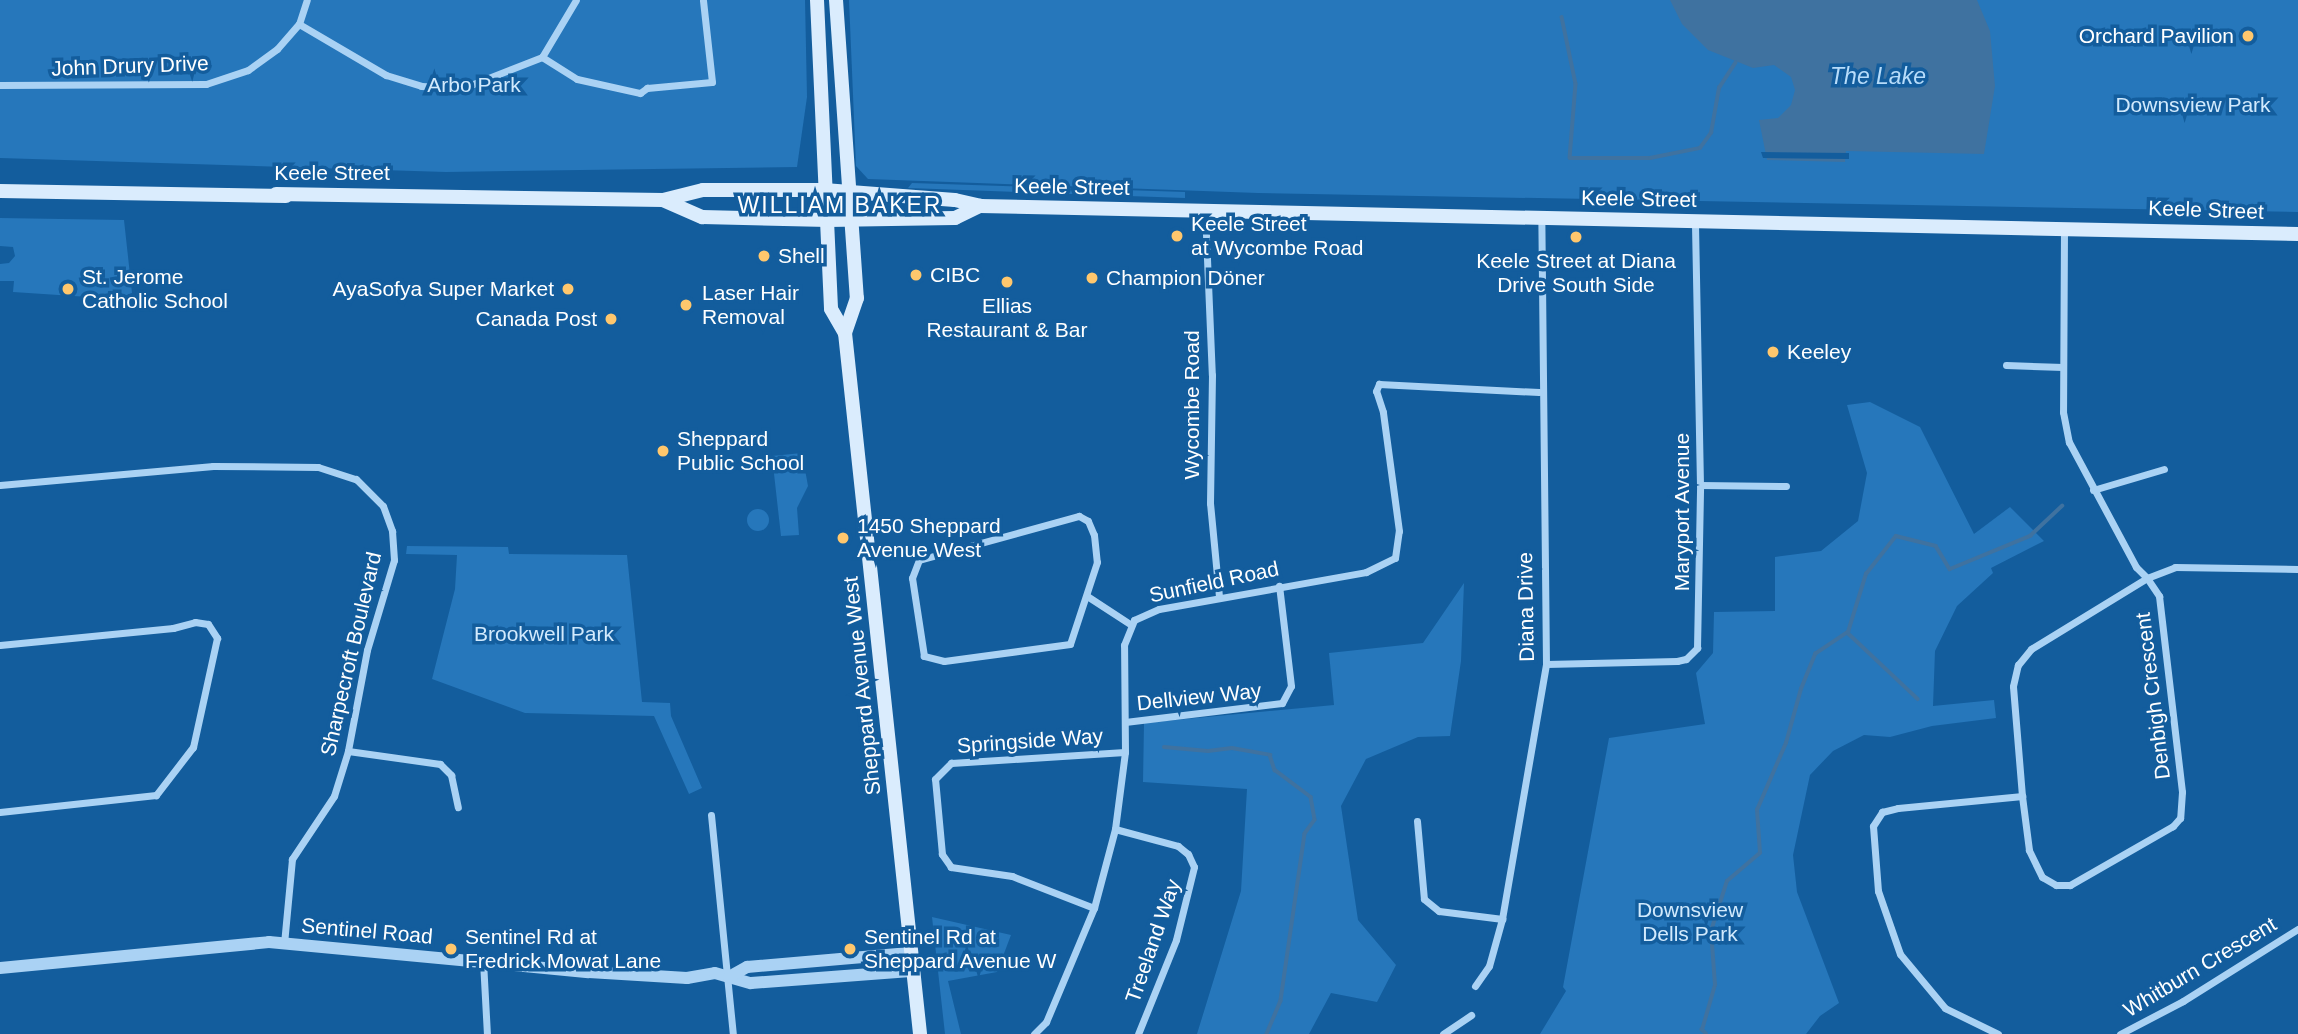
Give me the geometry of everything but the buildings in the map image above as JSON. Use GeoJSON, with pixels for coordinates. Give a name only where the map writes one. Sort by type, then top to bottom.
{"type":"FeatureCollection","features":[{"type":"Feature","properties":{"kind":"main road","name":"Sheppard Avenue West"},"geometry":{"type":"LineString","coordinates":[[817,0],[831,309],[845,333],[909,953],[920,1034]]}},
{"type":"Feature","properties":{"kind":"main road","name":"Sheppard Avenue West"},"geometry":{"type":"LineString","coordinates":[[836,0],[857,298],[845,333]]}},
{"type":"Feature","properties":{"kind":"main road","name":"Keele Street"},"geometry":{"type":"LineString","coordinates":[[0,191],[663,200],[703,190],[824,190],[956,200],[980,206],[2064,226],[2298,234]]}},
{"type":"Feature","properties":{"kind":"main road","name":"Keele Street"},"geometry":{"type":"LineString","coordinates":[[663,200],[702,217],[828,220],[955,218],[980,206]]}},
{"type":"Feature","properties":{"kind":"street","name":"John Drury Drive"},"geometry":{"type":"LineString","coordinates":[[0,85],[206,85],[264,60],[299,24],[307,0]]}},
{"type":"Feature","properties":{"kind":"street"},"geometry":{"type":"LineString","coordinates":[[299,24],[374,69],[428,87],[463,88],[542,57],[576,0]]}},
{"type":"Feature","properties":{"kind":"street"},"geometry":{"type":"LineString","coordinates":[[542,57],[578,79],[640,93],[647,88],[712,82],[703,0]]}},
{"type":"Feature","properties":{"kind":"street","name":"Wycombe Road"},"geometry":{"type":"LineString","coordinates":[[1205,211],[1212,375],[1210,503],[1219,597]]}},
{"type":"Feature","properties":{"kind":"street","name":"Diana Drive"},"geometry":{"type":"LineString","coordinates":[[1475,986],[1489,966],[1502,919],[1546,664],[1539,392],[1541,218]]}},
{"type":"Feature","properties":{"kind":"street","name":"Maryport Avenue"},"geometry":{"type":"LineString","coordinates":[[1546,664],[1677,661],[1692,655],[1700,633],[1695,221]]}},
{"type":"Feature","properties":{"kind":"street","name":"Denbigh Crescent"},"geometry":{"type":"LineString","coordinates":[[2022,796],[2032,861],[2042,877],[2056,885],[2070,885],[2173,826],[2180,818],[2182,785],[2159,596],[2136,567],[2069,442],[2063,367],[2064,226]]}},
{"type":"Feature","properties":{"kind":"street"},"geometry":{"type":"LineString","coordinates":[[2006,365],[2063,367]]}},
{"type":"Feature","properties":{"kind":"street","name":"Sunfield Road"},"geometry":{"type":"LineString","coordinates":[[1034,1034],[1042,1027],[1094,908],[1115,830],[1125,751],[1124,645],[1130,624],[1139,616],[1160,609],[1366,572],[1395,558],[1399,531],[1383,412],[1376,391],[1379,384],[1539,392]]}},
{"type":"Feature","properties":{"kind":"street","name":"Sharpecroft Boulevard"},"geometry":{"type":"LineString","coordinates":[[0,485],[237,466],[326,468],[364,484],[389,519],[394,560],[362,671],[348,751],[334,796],[292,859],[284,943]]}},
{"type":"Feature","properties":{"kind":"street"},"geometry":{"type":"LineString","coordinates":[[2094,490],[2164,469]]}},
{"type":"Feature","properties":{"kind":"street"},"geometry":{"type":"LineString","coordinates":[[1700,485],[1786,486]]}},
{"type":"Feature","properties":{"kind":"street"},"geometry":{"type":"LineString","coordinates":[[1079,516],[1088,521],[1094,535],[1097,562],[1087,596],[1076,635],[1061,649],[932,661],[920,644],[912,578],[919,560],[929,556],[1079,516]]}},
{"type":"Feature","properties":{"kind":"street"},"geometry":{"type":"LineString","coordinates":[[1998,1034],[1945,1008],[1900,954],[1878,891],[1872,826],[1882,812],[1898,808],[2022,796],[2013,686],[2018,665],[2031,649],[2147,578],[2175,567],[2298,569]]}},
{"type":"Feature","properties":{"kind":"street","name":"Dellview Way"},"geometry":{"type":"LineString","coordinates":[[1125,722],[1282,703],[1291,686],[1279,586]]}},
{"type":"Feature","properties":{"kind":"street"},"geometry":{"type":"LineString","coordinates":[[1087,596],[1130,624]]}},
{"type":"Feature","properties":{"kind":"street"},"geometry":{"type":"LineString","coordinates":[[0,645],[195,622],[208,625],[217,638],[193,747],[156,795],[0,812]]}},
{"type":"Feature","properties":{"kind":"street"},"geometry":{"type":"LineString","coordinates":[[348,751],[440,764],[451,775],[458,807]]}},
{"type":"Feature","properties":{"kind":"street","name":"Springside Way"},"geometry":{"type":"LineString","coordinates":[[1094,908],[1012,876],[951,867],[942,853],[935,779],[951,763],[1125,751]]}},
{"type":"Feature","properties":{"kind":"street"},"geometry":{"type":"LineString","coordinates":[[711,815],[733,1034]]}},
{"type":"Feature","properties":{"kind":"street"},"geometry":{"type":"LineString","coordinates":[[1417,821],[1424,899],[1439,911],[1502,919]]}},
{"type":"Feature","properties":{"kind":"street","name":"Treeland Way"},"geometry":{"type":"LineString","coordinates":[[1115,830],[1178,846],[1188,854],[1194,867],[1177,940],[1138,1034]]}},
{"type":"Feature","properties":{"kind":"street","name":"Whitburn Crescent"},"geometry":{"type":"LineString","coordinates":[[2119,1034],[2183,1001],[2298,929]]}},
{"type":"Feature","properties":{"kind":"street","name":"Sentinel Road"},"geometry":{"type":"LineString","coordinates":[[0,968],[284,943],[589,972],[729,976],[751,983],[911,971]]}},
{"type":"Feature","properties":{"kind":"street","name":"Sentinel Road"},"geometry":{"type":"LineString","coordinates":[[729,976],[747,967],[909,953]]}},
{"type":"Feature","properties":{"kind":"street"},"geometry":{"type":"LineString","coordinates":[[483,960],[486,1034]]}},
{"type":"Feature","properties":{"kind":"street"},"geometry":{"type":"LineString","coordinates":[[1443,1034],[1471,1015]]}},
{"type":"Feature","properties":{"kind":"street"},"geometry":{"type":"LineString","coordinates":[[1042,1027],[1048,1034]]}},
{"type":"Feature","properties":{"kind":"green space","name":"Arbo Park"},"geometry":{"type":"Polygon","coordinates":[[[0,0],[805,0],[807,97],[797,167],[446,172],[0,158],[0,0]]]}},
{"type":"Feature","properties":{"kind":"green space","name":"Downsview Park"},"geometry":{"type":"Polygon","coordinates":[[[849,0],[2298,0],[2298,212],[1258,193],[868,179],[856,166],[849,0]]]}},
{"type":"Feature","properties":{"kind":"green space"},"geometry":{"type":"Polygon","coordinates":[[[912,183],[1185,192],[1185,198],[908,188],[912,183]]]}},
{"type":"Feature","properties":{"kind":"green space"},"geometry":{"type":"Polygon","coordinates":[[[0,218],[124,220],[132,293],[119,299],[13,292],[14,281],[0,281],[0,264],[9,263],[15,256],[13,247],[0,246],[0,218]]]}},
{"type":"Feature","properties":{"kind":"green space","name":"Downsview Dells Park"},"geometry":{"type":"Polygon","coordinates":[[[1870,402],[1920,427],[1974,534],[2010,507],[2044,541],[1991,568],[1993,573],[1957,606],[1935,651],[1933,706],[1994,700],[1996,718],[1932,726],[1890,737],[1864,735],[1833,751],[1810,775],[1793,855],[1797,892],[1839,1003],[1820,1016],[1806,1034],[1540,1034],[1566,991],[1563,987],[1609,738],[1705,724],[1696,673],[1713,653],[1714,612],[1775,611],[1775,557],[1821,551],[1858,521],[1867,473],[1847,405],[1870,402]]]}},
{"type":"Feature","properties":{"kind":"green space"},"geometry":{"type":"Polygon","coordinates":[[[802,453],[808,486],[797,508],[799,535],[781,536],[772,456],[802,453]]]}},
{"type":"Feature","properties":{"kind":"green space"},"geometry":{"type":"Polygon","coordinates":[[[758,509],[766,512],[769,520],[766,528],[758,531],[750,528],[747,520],[750,512],[758,509]]]}},
{"type":"Feature","properties":{"kind":"green space","name":"Brookwell Park"},"geometry":{"type":"Polygon","coordinates":[[[407,546],[508,547],[509,554],[627,555],[642,702],[670,703],[671,716],[702,788],[689,794],[654,716],[525,713],[432,679],[455,589],[457,555],[406,554],[407,546]]]}},
{"type":"Feature","properties":{"kind":"green space"},"geometry":{"type":"Polygon","coordinates":[[[1464,583],[1461,661],[1450,736],[1418,737],[1366,759],[1341,806],[1358,920],[1396,965],[1377,1002],[1331,993],[1309,1034],[1197,1034],[1241,891],[1247,789],[1143,782],[1144,723],[1334,705],[1329,653],[1423,643],[1464,583]]]}},
{"type":"Feature","properties":{"kind":"green space"},"geometry":{"type":"Polygon","coordinates":[[[932,917],[1011,935],[997,972],[948,981],[961,1034],[945,1034],[932,917]]]}},
{"type":"Feature","properties":{"kind":"water","name":"The Lake"},"geometry":{"type":"Polygon","coordinates":[[[1670,0],[1977,0],[1990,31],[1995,86],[1984,154],[1846,151],[1845,162],[1767,160],[1759,120],[1778,118],[1791,105],[1795,90],[1791,77],[1774,65],[1753,68],[1708,50],[1682,24],[1670,0]]]}},
{"type":"Feature","properties":{"kind":"pier"},"geometry":{"type":"Polygon","coordinates":[[[1761,152],[1849,153],[1849,159],[1763,158],[1761,152]]]}},
{"type":"Feature","properties":{"kind":"waterway"},"geometry":{"type":"LineString","coordinates":[[1562,17],[1576,84],[1570,158],[1650,158],[1700,148],[1711,133],[1719,88],[1735,63]]}},
{"type":"Feature","properties":{"kind":"waterway"},"geometry":{"type":"LineString","coordinates":[[1706,1034],[1702,1030],[1715,985],[1711,931],[1727,881],[1760,853],[1757,810],[1786,743],[1801,689],[1815,654],[1848,632],[1866,574],[1896,536],[1936,546],[1950,569],[2030,536],[2062,506]]}},
{"type":"Feature","properties":{"kind":"waterway"},"geometry":{"type":"LineString","coordinates":[[1848,633],[1918,699]]}},
{"type":"Feature","properties":{"kind":"waterway"},"geometry":{"type":"LineString","coordinates":[[1164,747],[1208,751],[1232,748],[1270,755],[1275,770],[1311,797],[1315,820],[1305,834],[1281,1001],[1267,1034]]}},
{"type":"Feature","properties":{"kind":"place","name":"Orchard Pavilion"},"geometry":{"type":"Point","coordinates":[2248,36]}},
{"type":"Feature","properties":{"kind":"place","name":"Keele Street at Wycombe Road"},"geometry":{"type":"Point","coordinates":[1177,236]}},
{"type":"Feature","properties":{"kind":"place","name":"Keele Street at Diana Drive South Side"},"geometry":{"type":"Point","coordinates":[1576,237]}},
{"type":"Feature","properties":{"kind":"place","name":"Shell"},"geometry":{"type":"Point","coordinates":[764,256]}},
{"type":"Feature","properties":{"kind":"place","name":"CIBC"},"geometry":{"type":"Point","coordinates":[916,275]}},
{"type":"Feature","properties":{"kind":"place","name":"Champion Döner"},"geometry":{"type":"Point","coordinates":[1092,278]}},
{"type":"Feature","properties":{"kind":"place","name":"Ellias Restaurant & Bar"},"geometry":{"type":"Point","coordinates":[1007,282]}},
{"type":"Feature","properties":{"kind":"place","name":"St. Jerome Catholic School"},"geometry":{"type":"Point","coordinates":[68,289]}},
{"type":"Feature","properties":{"kind":"place","name":"AyaSofya Super Market"},"geometry":{"type":"Point","coordinates":[568,289]}},
{"type":"Feature","properties":{"kind":"place","name":"Laser Hair Removal"},"geometry":{"type":"Point","coordinates":[686,305]}},
{"type":"Feature","properties":{"kind":"place","name":"Canada Post"},"geometry":{"type":"Point","coordinates":[611,319]}},
{"type":"Feature","properties":{"kind":"place","name":"Keeley"},"geometry":{"type":"Point","coordinates":[1773,352]}},
{"type":"Feature","properties":{"kind":"place","name":"Sheppard Public School"},"geometry":{"type":"Point","coordinates":[663,451]}},
{"type":"Feature","properties":{"kind":"place","name":"1450 Sheppard Avenue West"},"geometry":{"type":"Point","coordinates":[843,538]}},
{"type":"Feature","properties":{"kind":"place","name":"Sentinel Rd at Fredrick Mowat Lane"},"geometry":{"type":"Point","coordinates":[451,949]}},
{"type":"Feature","properties":{"kind":"place","name":"Sentinel Rd at Sheppard Avenue W"},"geometry":{"type":"Point","coordinates":[850,949]}},
{"type":"Feature","properties":{"kind":"district","name":"WILLIAM BAKER"},"geometry":{"type":"Point","coordinates":[840,205]}}]}
